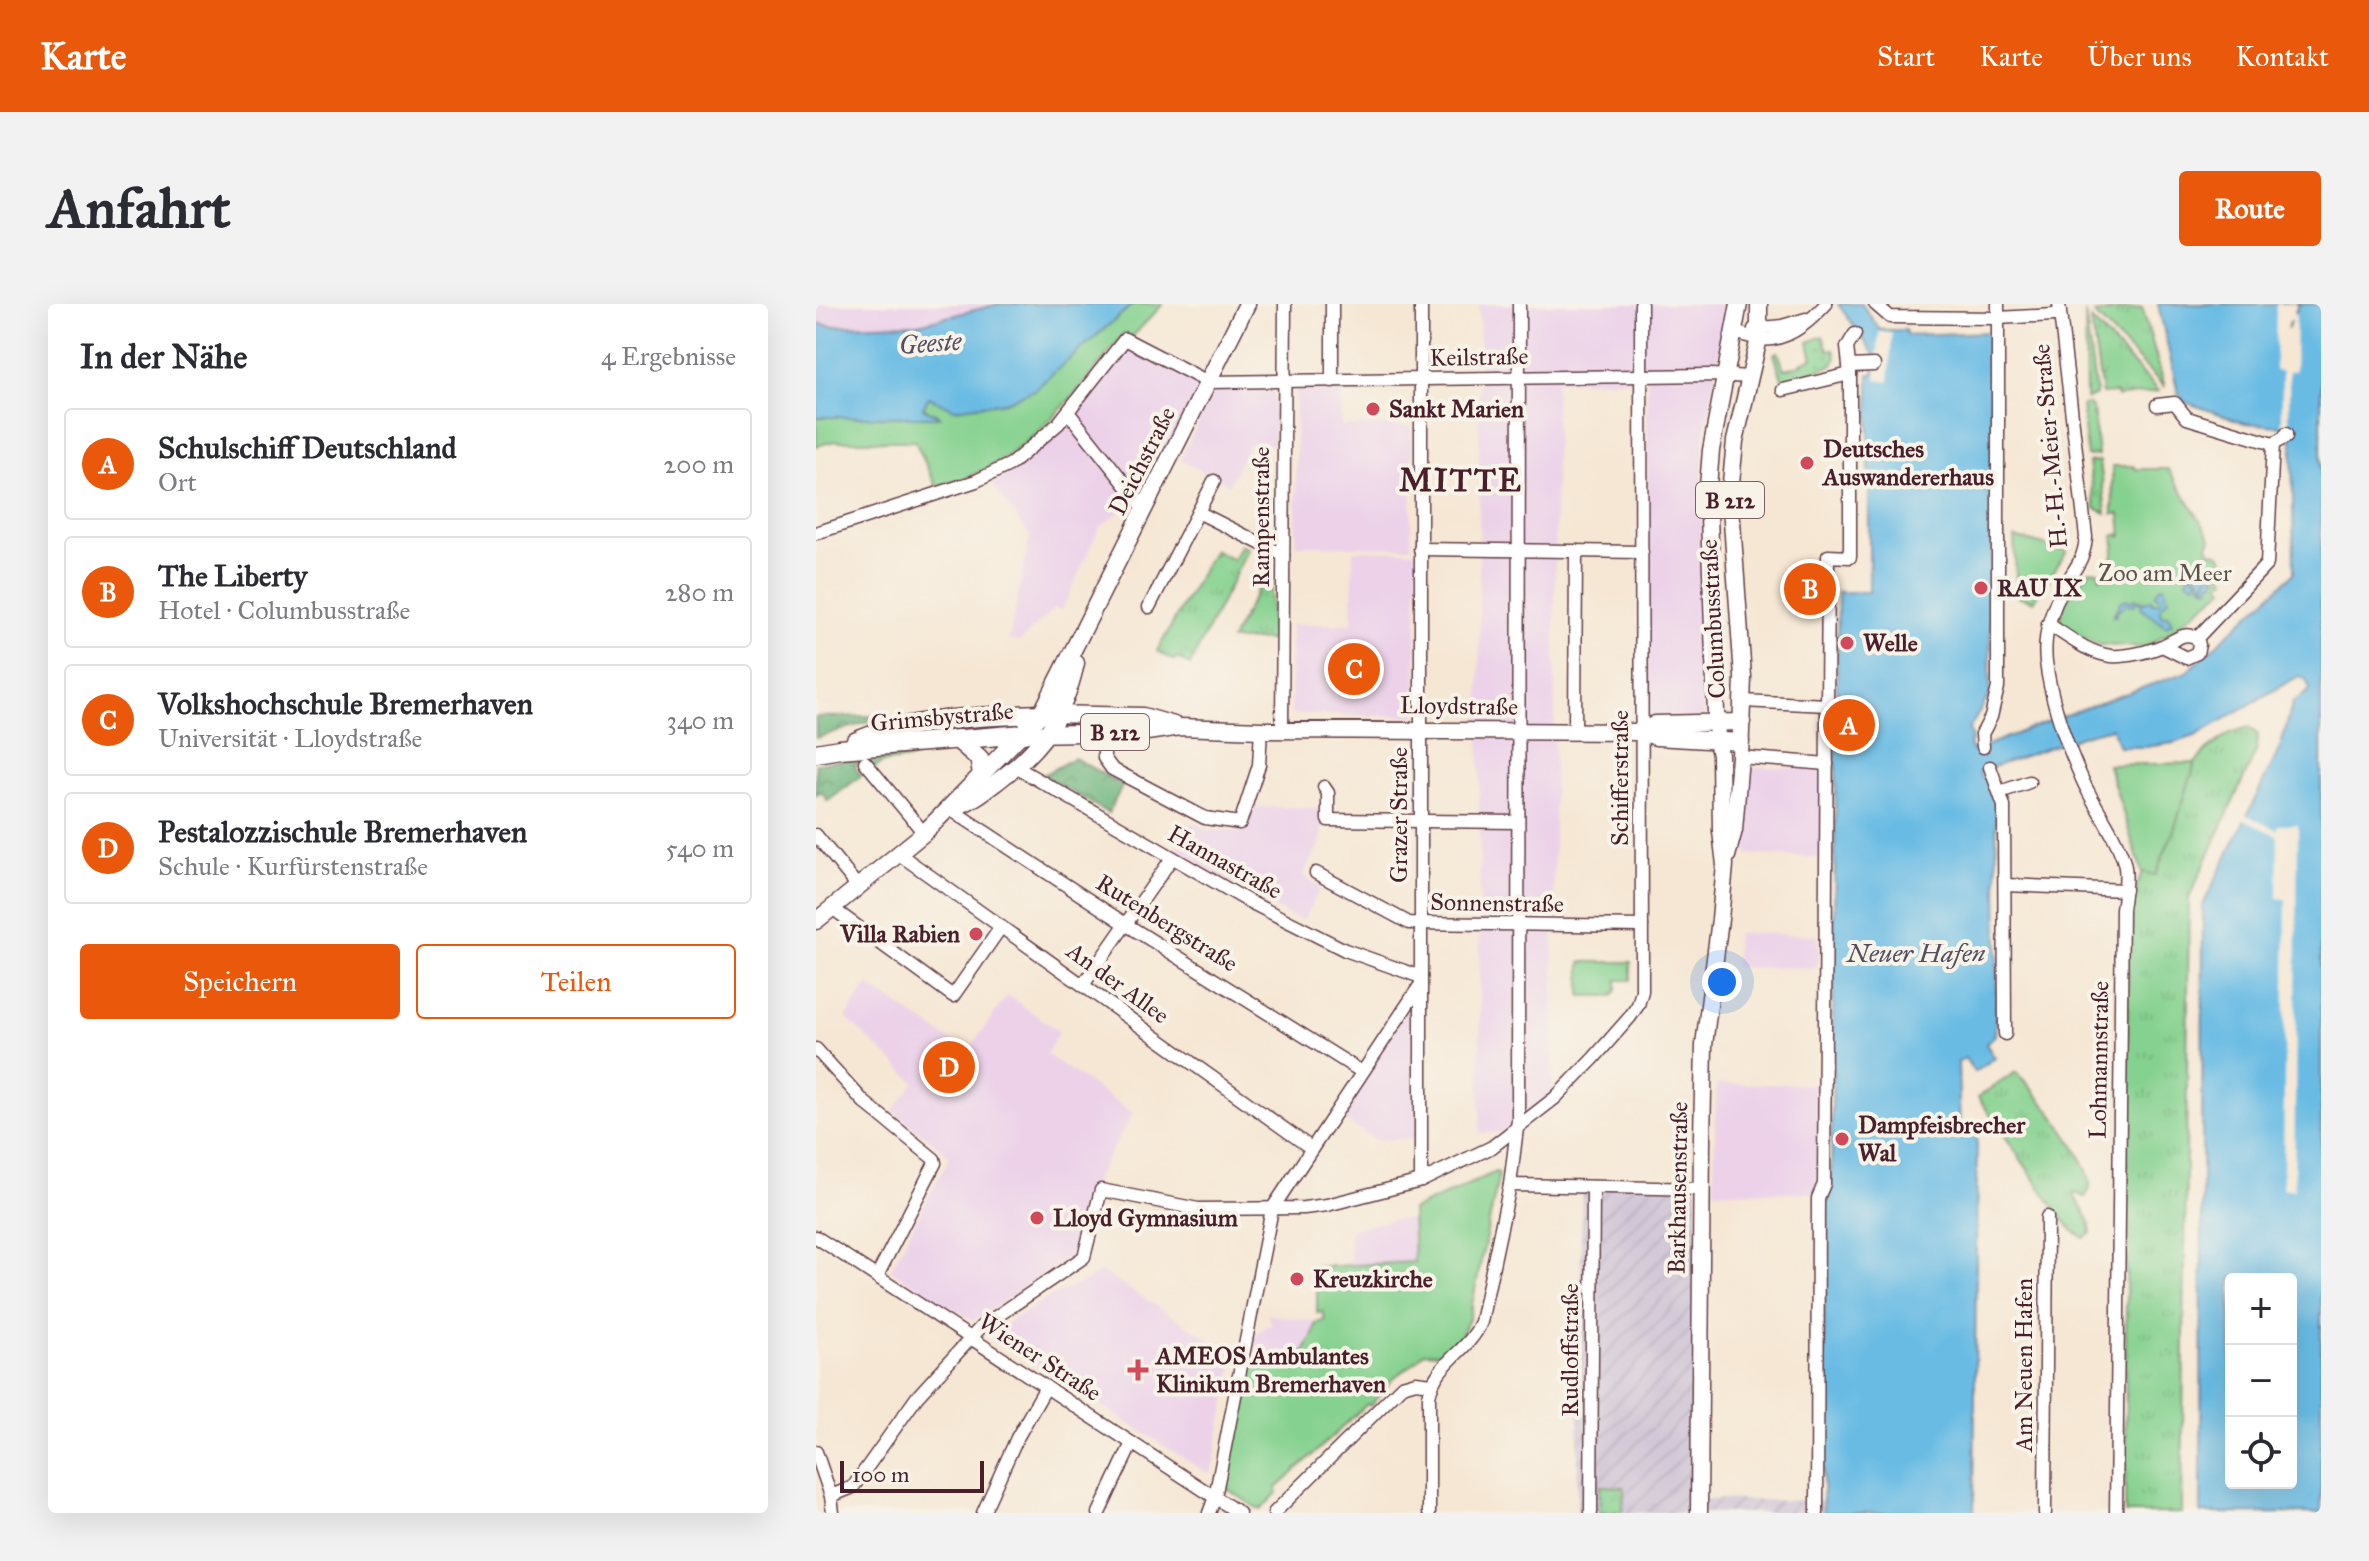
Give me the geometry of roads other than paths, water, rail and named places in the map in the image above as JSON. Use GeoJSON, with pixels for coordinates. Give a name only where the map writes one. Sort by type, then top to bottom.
{"type":"FeatureCollection","features":[{"type":"Feature","properties":{"kind":"highway","name":"Grimsbystraße"},"geometry":{"type":"LineString","coordinates":[[840,749],[883,731],[992,716],[1041,714]]}},
{"type":"Feature","properties":{"kind":"highway","name":"Grimsbystraße"},"geometry":{"type":"LineString","coordinates":[[816,753],[1024,734]]}},
{"type":"Feature","properties":{"kind":"highway"},"geometry":{"type":"LineString","coordinates":[[957,739],[979,758],[982,773]]}},
{"type":"Feature","properties":{"kind":"main road","name":"Deichstraße"},"geometry":{"type":"LineString","coordinates":[[950,809],[959,796],[1041,714],[1247,304]]}},
{"type":"Feature","properties":{"kind":"main road","name":"Columbusstraße"},"geometry":{"type":"LineString","coordinates":[[1717,741],[1708,487],[1711,450],[1739,304]]}},
{"type":"Feature","properties":{"kind":"main road","name":"Columbusstraße"},"geometry":{"type":"LineString","coordinates":[[1741,750],[1743,656],[1730,493],[1735,441],[1759,333],[1759,304]]}},
{"type":"Feature","properties":{"kind":"main road","name":"Deichstraße"},"geometry":{"type":"LineString","coordinates":[[950,809],[970,802],[1016,767],[1048,733],[1060,714],[1076,666],[1079,639]]}},
{"type":"Feature","properties":{"kind":"main road","name":"B 212"},"geometry":{"type":"LineString","coordinates":[[1041,714],[1060,714],[1103,724]]}},
{"type":"Feature","properties":{"kind":"main road","name":"Lloydstraße"},"geometry":{"type":"LineString","coordinates":[[1048,733],[1143,716],[1180,727],[1261,730],[1642,732],[1656,737],[1717,741],[1741,750]]}},
{"type":"Feature","properties":{"kind":"main road","name":"Lloydstraße"},"geometry":{"type":"LineString","coordinates":[[1642,732],[1655,724],[1742,722]]}},
{"type":"Feature","properties":{"kind":"main road","name":"Grimsbystraße"},"geometry":{"type":"LineString","coordinates":[[1024,734],[1048,733]]}},
{"type":"Feature","properties":{"kind":"main road","name":"Barkhausenstraße"},"geometry":{"type":"LineString","coordinates":[[1717,741],[1725,865]]}},
{"type":"Feature","properties":{"kind":"main road","name":"Barkhausenstraße"},"geometry":{"type":"LineString","coordinates":[[1699,1513],[1704,1045],[1725,865],[1734,830],[1741,750]]}},
{"type":"Feature","properties":{"kind":"main road"},"geometry":{"type":"LineString","coordinates":[[816,921],[950,809]]}},
{"type":"Feature","properties":{"kind":"street","name":"Rampenstraße"},"geometry":{"type":"LineString","coordinates":[[1282,730],[1285,304]]}},
{"type":"Feature","properties":{"kind":"street"},"geometry":{"type":"LineString","coordinates":[[1332,304],[1332,381]]}},
{"type":"Feature","properties":{"kind":"street","name":"Grazer Straße"},"geometry":{"type":"LineString","coordinates":[[1421,304],[1421,1181]]}},
{"type":"Feature","properties":{"kind":"street"},"geometry":{"type":"LineString","coordinates":[[1429,1513],[1429,1396],[1440,1371],[1479,1327],[1510,1185],[1517,1127],[1519,304]]}},
{"type":"Feature","properties":{"kind":"street","name":"Schifferstraße"},"geometry":{"type":"LineString","coordinates":[[970,1338],[981,1327],[1084,1257],[1101,1190],[1198,1209],[1272,1209],[1327,1205],[1421,1181],[1482,1153],[1555,1098],[1638,1005],[1642,991],[1641,304]]}},
{"type":"Feature","properties":{"kind":"street"},"geometry":{"type":"LineString","coordinates":[[1734,332],[1759,333],[1770,340],[1789,334],[1826,304]]}},
{"type":"Feature","properties":{"kind":"street"},"geometry":{"type":"LineString","coordinates":[[1983,747],[1982,734],[1991,717],[1998,687],[2003,636],[2004,404],[1998,304]]}},
{"type":"Feature","properties":{"kind":"street"},"geometry":{"type":"LineString","coordinates":[[1871,306],[1889,323],[2054,315]]}},
{"type":"Feature","properties":{"kind":"street","name":"H.-H.-Meier-Straße"},"geometry":{"type":"LineString","coordinates":[[2048,624],[2055,602],[2083,556],[2086,537],[2054,315]]}},
{"type":"Feature","properties":{"kind":"street"},"geometry":{"type":"LineString","coordinates":[[1817,1513],[1814,1198],[1820,1183],[1827,764],[1824,556],[1850,557],[1850,370],[1847,347],[1855,334]]}},
{"type":"Feature","properties":{"kind":"street"},"geometry":{"type":"LineString","coordinates":[[816,533],[998,472],[1058,424],[1125,339],[1208,382]]}},
{"type":"Feature","properties":{"kind":"street"},"geometry":{"type":"LineString","coordinates":[[1783,390],[1874,365]]}},
{"type":"Feature","properties":{"kind":"street","name":"Keilstraße"},"geometry":{"type":"LineString","coordinates":[[1208,382],[1751,377]]}},
{"type":"Feature","properties":{"kind":"street"},"geometry":{"type":"LineString","coordinates":[[2157,405],[2175,403],[2187,418],[2273,444],[2286,434]]}},
{"type":"Feature","properties":{"kind":"street"},"geometry":{"type":"LineString","coordinates":[[1068,412],[1145,509]]}},
{"type":"Feature","properties":{"kind":"street"},"geometry":{"type":"LineString","coordinates":[[2197,638],[2267,564],[2273,444]]}},
{"type":"Feature","properties":{"kind":"street"},"geometry":{"type":"LineString","coordinates":[[1149,607],[1214,481]]}},
{"type":"Feature","properties":{"kind":"street"},"geometry":{"type":"LineString","coordinates":[[1198,512],[1283,555]]}},
{"type":"Feature","properties":{"kind":"street"},"geometry":{"type":"LineString","coordinates":[[1420,549],[1642,552]]}},
{"type":"Feature","properties":{"kind":"street"},"geometry":{"type":"LineString","coordinates":[[1575,732],[1576,551]]}},
{"type":"Feature","properties":{"kind":"street"},"geometry":{"type":"LineString","coordinates":[[2048,624],[2089,649],[2112,656],[2162,646],[2190,634],[2197,638],[2199,645],[2197,653],[2186,658],[2162,646]]}},
{"type":"Feature","properties":{"kind":"street","name":"Lohmannstraße"},"geometry":{"type":"LineString","coordinates":[[2048,624],[2046,661],[2053,698],[2081,777],[2122,856],[2125,870],[2122,909],[2116,1513]]}},
{"type":"Feature","properties":{"kind":"street"},"geometry":{"type":"LineString","coordinates":[[1742,701],[1827,705]]}},
{"type":"Feature","properties":{"kind":"street"},"geometry":{"type":"LineString","coordinates":[[1991,717],[2008,706]]}},
{"type":"Feature","properties":{"kind":"street"},"geometry":{"type":"LineString","coordinates":[[1103,724],[1104,758],[1112,769],[1205,818],[1240,823],[1259,765],[1261,730]]}},
{"type":"Feature","properties":{"kind":"street"},"geometry":{"type":"LineString","coordinates":[[1741,750],[1827,764]]}},
{"type":"Feature","properties":{"kind":"street"},"geometry":{"type":"LineString","coordinates":[[865,762],[924,833]]}},
{"type":"Feature","properties":{"kind":"street","name":"Hannastraße"},"geometry":{"type":"LineString","coordinates":[[1016,767],[1248,901],[1345,950],[1421,980]]}},
{"type":"Feature","properties":{"kind":"street"},"geometry":{"type":"LineString","coordinates":[[1990,767],[2004,806],[2005,1034]]}},
{"type":"Feature","properties":{"kind":"street"},"geometry":{"type":"LineString","coordinates":[[2000,792],[2029,782]]}},
{"type":"Feature","properties":{"kind":"street"},"geometry":{"type":"LineString","coordinates":[[1324,787],[1328,793],[1328,820],[1518,822]]}},
{"type":"Feature","properties":{"kind":"street","name":"Rutenbergstraße"},"geometry":{"type":"LineString","coordinates":[[950,809],[1127,925],[1362,1072]]}},
{"type":"Feature","properties":{"kind":"street"},"geometry":{"type":"LineString","coordinates":[[816,835],[859,888]]}},
{"type":"Feature","properties":{"kind":"street","name":"An der Allee"},"geometry":{"type":"LineString","coordinates":[[899,854],[1311,1148]]}},
{"type":"Feature","properties":{"kind":"street"},"geometry":{"type":"LineString","coordinates":[[1083,985],[1172,858]]}},
{"type":"Feature","properties":{"kind":"street","name":"Sonnenstraße"},"geometry":{"type":"LineString","coordinates":[[1316,873],[1409,923],[1642,926]]}},
{"type":"Feature","properties":{"kind":"street"},"geometry":{"type":"LineString","coordinates":[[2005,885],[2125,890]]}},
{"type":"Feature","properties":{"kind":"street"},"geometry":{"type":"LineString","coordinates":[[832,908],[953,996],[1001,927]]}},
{"type":"Feature","properties":{"kind":"street"},"geometry":{"type":"LineString","coordinates":[[1209,1513],[1215,1497],[1272,1209],[1421,980]]}},
{"type":"Feature","properties":{"kind":"street"},"geometry":{"type":"LineString","coordinates":[[816,1049],[864,1102],[934,1159],[935,1163],[877,1276]]}},
{"type":"Feature","properties":{"kind":"street"},"geometry":{"type":"LineString","coordinates":[[1510,1185],[1702,1189]]}},
{"type":"Feature","properties":{"kind":"street","name":"Rudloffstraße"},"geometry":{"type":"LineString","coordinates":[[1591,1513],[1593,1187]]}},
{"type":"Feature","properties":{"kind":"street","name":"Am Neuen Hafen"},"geometry":{"type":"LineString","coordinates":[[2045,1513],[2047,1217]]}},
{"type":"Feature","properties":{"kind":"street","name":"Wiener Straße"},"geometry":{"type":"LineString","coordinates":[[816,1237],[1239,1513]]}},
{"type":"Feature","properties":{"kind":"street"},"geometry":{"type":"LineString","coordinates":[[831,1496],[853,1487],[917,1397],[970,1338]]}},
{"type":"Feature","properties":{"kind":"street"},"geometry":{"type":"LineString","coordinates":[[1274,1513],[1402,1386],[1416,1382],[1432,1384]]}},
{"type":"Feature","properties":{"kind":"street"},"geometry":{"type":"LineString","coordinates":[[983,1513],[1017,1438],[1046,1387]]}},
{"type":"Feature","properties":{"kind":"street"},"geometry":{"type":"LineString","coordinates":[[1099,1513],[1132,1443]]}},
{"type":"Feature","properties":{"kind":"street"},"geometry":{"type":"LineString","coordinates":[[816,1452],[831,1496],[833,1513]]}},
{"type":"Feature","properties":{"kind":"water","name":"Geeste"},"geometry":{"type":"Polygon","coordinates":[[[999,304],[1133,304],[1034,390],[1005,402],[954,409],[929,397],[923,408],[941,417],[816,417],[816,323],[831,326],[918,324],[999,304]]]}},
{"type":"Feature","properties":{"kind":"water","name":"Neuer Hafen"},"geometry":{"type":"Polygon","coordinates":[[[1838,304],[1862,304],[1880,330],[1905,330],[1907,335],[1993,332],[1990,694],[1969,729],[1972,751],[2187,672],[2294,573],[2292,427],[2245,423],[2185,402],[2178,392],[2158,304],[2321,304],[2321,1513],[2201,1513],[2203,905],[2280,748],[2293,702],[2309,691],[2305,678],[2299,676],[2195,736],[2174,743],[2119,747],[2112,728],[1979,772],[1981,777],[1990,781],[1996,805],[1998,954],[1995,1035],[1986,1044],[1995,1058],[1974,1072],[1965,1058],[1958,1062],[1960,1135],[1977,1133],[1974,1513],[1823,1513],[1825,1192],[1831,1191],[1838,592],[1869,592],[1869,374],[1874,374],[1874,354],[1838,304]]]}},
{"type":"Feature","properties":{"kind":"water"},"geometry":{"type":"Polygon","coordinates":[[[2206,565],[2215,568],[2219,574],[2218,577],[2212,575],[2216,578],[2209,588],[2205,587],[2209,574],[2203,586],[2196,573],[2193,572],[2198,580],[2196,584],[2187,580],[2192,568],[2206,565]]]}},
{"type":"Feature","properties":{"kind":"water"},"geometry":{"type":"Polygon","coordinates":[[[2165,586],[2169,599],[2161,606],[2160,612],[2163,616],[2168,615],[2172,623],[2166,626],[2141,608],[2142,604],[2137,601],[2133,606],[2126,604],[2113,616],[2120,602],[2126,599],[2132,602],[2135,598],[2145,603],[2151,600],[2152,603],[2160,602],[2161,597],[2156,592],[2165,586]]]}},
{"type":"Feature","properties":{"kind":"place","name":"Sankt Marien"},"geometry":{"type":"Point","coordinates":[1373,409]}},
{"type":"Feature","properties":{"kind":"place","name":"Deutsches Auswandererhaus"},"geometry":{"type":"Point","coordinates":[1807,463]}},
{"type":"Feature","properties":{"kind":"place","name":"RAU IX"},"geometry":{"type":"Point","coordinates":[1981,588]}},
{"type":"Feature","properties":{"kind":"place","name":"The Liberty"},"geometry":{"type":"Point","coordinates":[1810,589]}},
{"type":"Feature","properties":{"kind":"place","name":"Welle"},"geometry":{"type":"Point","coordinates":[1847,643]}},
{"type":"Feature","properties":{"kind":"place","name":"Volkshochschule Bremerhaven"},"geometry":{"type":"Point","coordinates":[1354,669]}},
{"type":"Feature","properties":{"kind":"place","name":"Schulschiff Deutschland"},"geometry":{"type":"Point","coordinates":[1849,725]}},
{"type":"Feature","properties":{"kind":"place","name":"Villa Rabien"},"geometry":{"type":"Point","coordinates":[976,934]}},
{"type":"Feature","properties":{"kind":"place","name":"Pestalozzischule Bremerhaven"},"geometry":{"type":"Point","coordinates":[949,1067]}},
{"type":"Feature","properties":{"kind":"place","name":"Dampfeisbrecher Wal"},"geometry":{"type":"Point","coordinates":[1842,1139]}},
{"type":"Feature","properties":{"kind":"place","name":"Lloyd Gymnasium"},"geometry":{"type":"Point","coordinates":[1037,1218]}},
{"type":"Feature","properties":{"kind":"place","name":"Kreuzkirche"},"geometry":{"type":"Point","coordinates":[1297,1279]}},
{"type":"Feature","properties":{"kind":"place","name":"AMEOS Ambulantes Klinikum Bremerhaven"},"geometry":{"type":"Point","coordinates":[1138,1370]}},
{"type":"Feature","properties":{"kind":"district","name":"MITTE"},"geometry":{"type":"Point","coordinates":[1461,480]}},
{"type":"Feature","properties":{"kind":"park label","name":"Zoo am Meer"},"geometry":{"type":"Point","coordinates":[2165,573]}}]}
